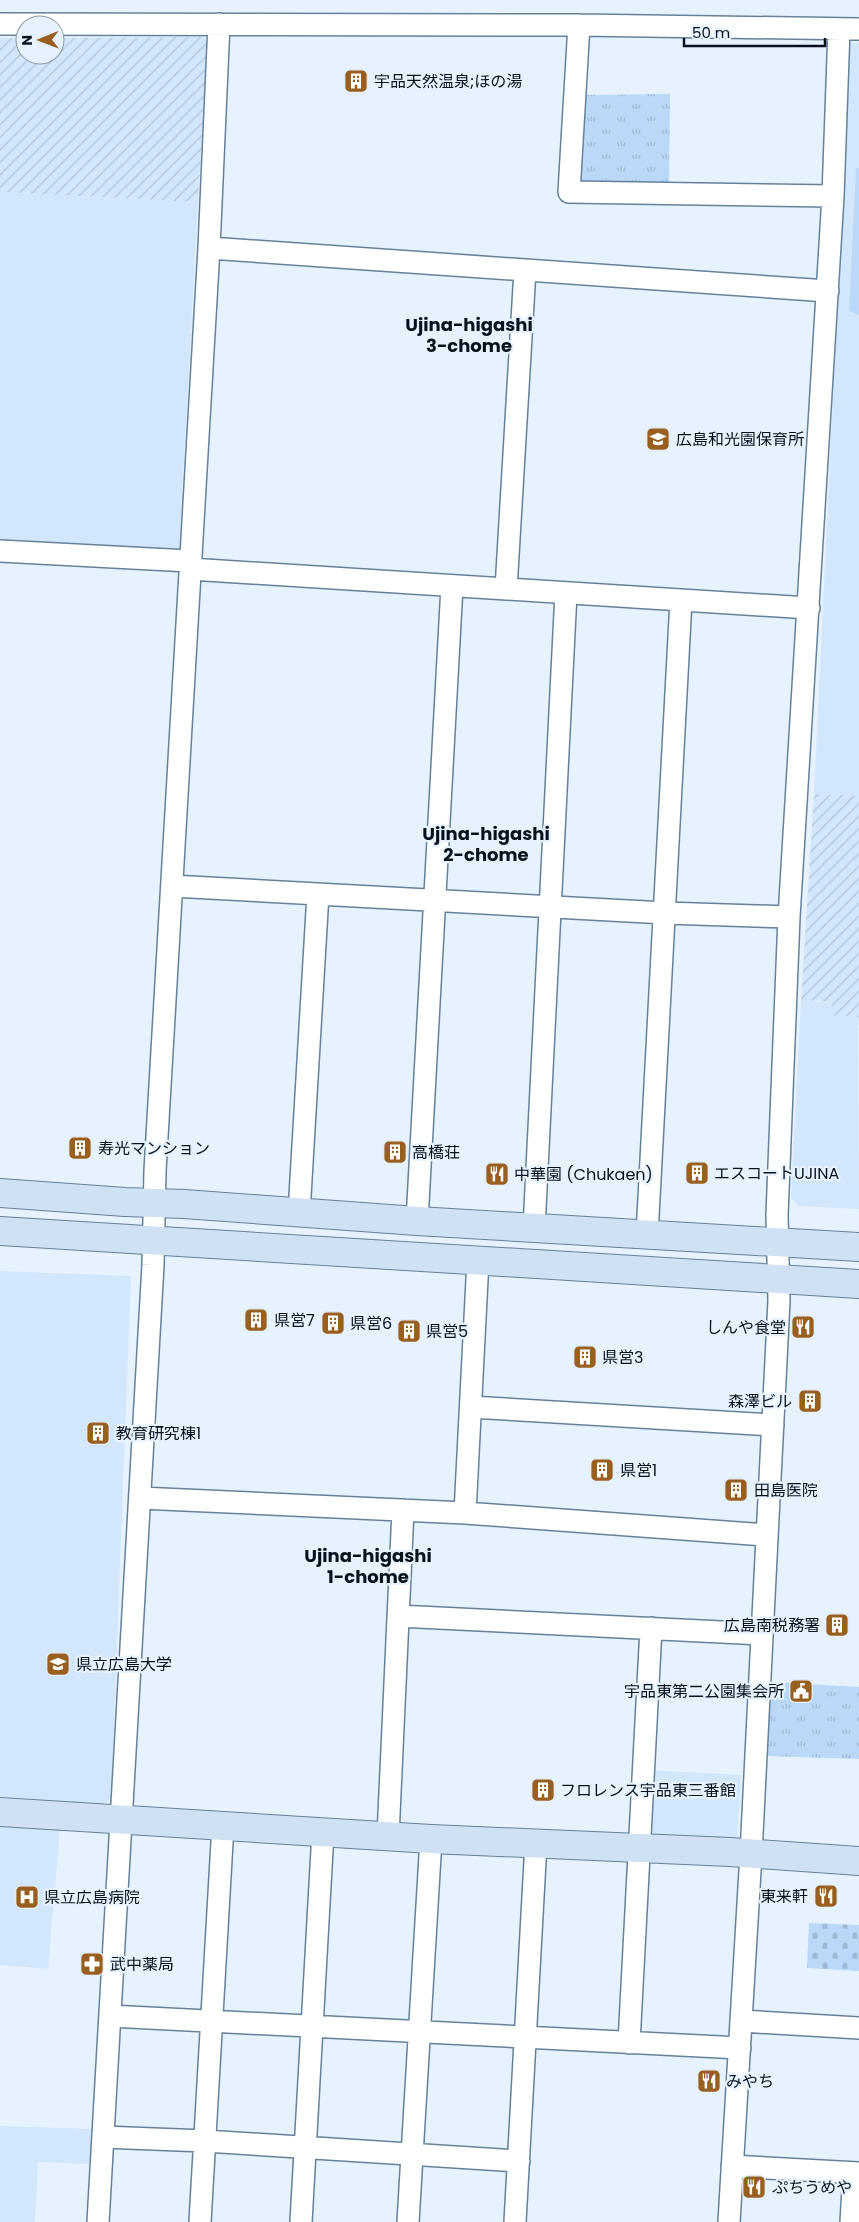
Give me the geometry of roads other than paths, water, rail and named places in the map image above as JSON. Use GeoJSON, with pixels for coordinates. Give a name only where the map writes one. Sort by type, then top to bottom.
{"type":"FeatureCollection","features":[{"type":"Feature","properties":{"kind":"street"},"geometry":{"type":"LineString","coordinates":[[0,24],[579,25],[849,29],[833,196],[789,917],[777,1215],[779,1278],[751,1854],[729,2222]]}},
{"type":"Feature","properties":{"kind":"street"},"geometry":{"type":"LineString","coordinates":[[98,2222],[140,1498],[189,565],[209,248],[219,24]]}},
{"type":"Feature","properties":{"kind":"street"},"geometry":{"type":"LineString","coordinates":[[579,25],[569,192],[833,196]]}},
{"type":"Feature","properties":{"kind":"street"},"geometry":{"type":"LineString","coordinates":[[209,248],[828,291]]}},
{"type":"Feature","properties":{"kind":"street"},"geometry":{"type":"LineString","coordinates":[[506,589],[526,270]]}},
{"type":"Feature","properties":{"kind":"street"},"geometry":{"type":"LineString","coordinates":[[0,551],[452,586],[809,608]]}},
{"type":"Feature","properties":{"kind":"street"},"geometry":{"type":"LineString","coordinates":[[417,1221],[452,586]]}},
{"type":"Feature","properties":{"kind":"street"},"geometry":{"type":"LineString","coordinates":[[534,1228],[566,593]]}},
{"type":"Feature","properties":{"kind":"street"},"geometry":{"type":"LineString","coordinates":[[647,1235],[681,600]]}},
{"type":"Feature","properties":{"kind":"street"},"geometry":{"type":"LineString","coordinates":[[172,886],[665,913],[789,917]]}},
{"type":"Feature","properties":{"kind":"street"},"geometry":{"type":"LineString","coordinates":[[299,1213],[318,894]]}},
{"type":"Feature","properties":{"kind":"street"},"geometry":{"type":"LineString","coordinates":[[0,1193],[417,1221],[859,1247]]}},
{"type":"Feature","properties":{"kind":"street"},"geometry":{"type":"LineString","coordinates":[[0,1231],[859,1284]]}},
{"type":"Feature","properties":{"kind":"street"},"geometry":{"type":"LineString","coordinates":[[466,1513],[478,1260]]}},
{"type":"Feature","properties":{"kind":"street"},"geometry":{"type":"LineString","coordinates":[[471,1407],[772,1424]]}},
{"type":"Feature","properties":{"kind":"street"},"geometry":{"type":"LineString","coordinates":[[140,1498],[466,1513],[766,1535]]}},
{"type":"Feature","properties":{"kind":"street"},"geometry":{"type":"LineString","coordinates":[[388,1836],[404,1510]]}},
{"type":"Feature","properties":{"kind":"street"},"geometry":{"type":"LineString","coordinates":[[398,1616],[762,1634]]}},
{"type":"Feature","properties":{"kind":"street"},"geometry":{"type":"LineString","coordinates":[[629,2043],[651,1628]]}},
{"type":"Feature","properties":{"kind":"street"},"geometry":{"type":"LineString","coordinates":[[0,1812],[121,1818],[431,1839],[640,1848],[859,1861]]}},
{"type":"Feature","properties":{"kind":"street"},"geometry":{"type":"LineString","coordinates":[[200,2222],[223,1825]]}},
{"type":"Feature","properties":{"kind":"street"},"geometry":{"type":"LineString","coordinates":[[301,2222],[323,1832]]}},
{"type":"Feature","properties":{"kind":"street"},"geometry":{"type":"LineString","coordinates":[[408,2222],[431,1839]]}},
{"type":"Feature","properties":{"kind":"street"},"geometry":{"type":"LineString","coordinates":[[515,2222],[527,2037],[536,1843]]}},
{"type":"Feature","properties":{"kind":"street"},"geometry":{"type":"LineString","coordinates":[[110,2016],[740,2048]]}},
{"type":"Feature","properties":{"kind":"street"},"geometry":{"type":"LineString","coordinates":[[741,2021],[859,2028]]}},
{"type":"Feature","properties":{"kind":"street"},"geometry":{"type":"LineString","coordinates":[[103,2138],[205,2141],[519,2161]]}},
{"type":"Feature","properties":{"kind":"street"},"geometry":{"type":"LineString","coordinates":[[732,2166],[856,2173],[851,2222]]}},
{"type":"Feature","properties":{"kind":"place","name":"宇品天然温泉;ほの湯"},"geometry":{"type":"Point","coordinates":[356,81]}},
{"type":"Feature","properties":{"kind":"place","name":"広島和光園保育所"},"geometry":{"type":"Point","coordinates":[658,439]}},
{"type":"Feature","properties":{"kind":"place","name":"寿光マンション"},"geometry":{"type":"Point","coordinates":[80,1148]}},
{"type":"Feature","properties":{"kind":"place","name":"高橋荘"},"geometry":{"type":"Point","coordinates":[395,1152]}},
{"type":"Feature","properties":{"kind":"place","name":"エスコートUJINA"},"geometry":{"type":"Point","coordinates":[697,1173]}},
{"type":"Feature","properties":{"kind":"place","name":"中華園 (Chukaen)"},"geometry":{"type":"Point","coordinates":[497,1174]}},
{"type":"Feature","properties":{"kind":"place","name":"県営7"},"geometry":{"type":"Point","coordinates":[256,1320]}},
{"type":"Feature","properties":{"kind":"place","name":"県営6"},"geometry":{"type":"Point","coordinates":[333,1323]}},
{"type":"Feature","properties":{"kind":"place","name":"しんや食堂"},"geometry":{"type":"Point","coordinates":[803,1327]}},
{"type":"Feature","properties":{"kind":"place","name":"県営5"},"geometry":{"type":"Point","coordinates":[409,1331]}},
{"type":"Feature","properties":{"kind":"place","name":"県営3"},"geometry":{"type":"Point","coordinates":[585,1357]}},
{"type":"Feature","properties":{"kind":"place","name":"森澤ビル"},"geometry":{"type":"Point","coordinates":[810,1401]}},
{"type":"Feature","properties":{"kind":"place","name":"教育研究棟1"},"geometry":{"type":"Point","coordinates":[98,1433]}},
{"type":"Feature","properties":{"kind":"place","name":"県営1"},"geometry":{"type":"Point","coordinates":[602,1470]}},
{"type":"Feature","properties":{"kind":"place","name":"田島医院"},"geometry":{"type":"Point","coordinates":[736,1490]}},
{"type":"Feature","properties":{"kind":"place","name":"広島南税務署"},"geometry":{"type":"Point","coordinates":[837,1625]}},
{"type":"Feature","properties":{"kind":"place","name":"県立広島大学"},"geometry":{"type":"Point","coordinates":[58,1664]}},
{"type":"Feature","properties":{"kind":"place","name":"宇品東第二公園集会所"},"geometry":{"type":"Point","coordinates":[801,1691]}},
{"type":"Feature","properties":{"kind":"place","name":"フロレンス宇品東三番館"},"geometry":{"type":"Point","coordinates":[543,1790]}},
{"type":"Feature","properties":{"kind":"place","name":"東来軒"},"geometry":{"type":"Point","coordinates":[826,1896]}},
{"type":"Feature","properties":{"kind":"place","name":"県立広島病院"},"geometry":{"type":"Point","coordinates":[27,1897]}},
{"type":"Feature","properties":{"kind":"place","name":"武中薬局"},"geometry":{"type":"Point","coordinates":[92,1964]}},
{"type":"Feature","properties":{"kind":"place","name":"みやち"},"geometry":{"type":"Point","coordinates":[709,2081]}},
{"type":"Feature","properties":{"kind":"place","name":"ぷちうめや"},"geometry":{"type":"Point","coordinates":[754,2187]}},
{"type":"Feature","properties":{"kind":"district","name":"Ujina-higashi 3-chome"},"geometry":{"type":"Point","coordinates":[469,335]}},
{"type":"Feature","properties":{"kind":"district","name":"Ujina-higashi 2-chome"},"geometry":{"type":"Point","coordinates":[486,844]}},
{"type":"Feature","properties":{"kind":"district","name":"Ujina-higashi 1-chome"},"geometry":{"type":"Point","coordinates":[368,1566]}}]}
